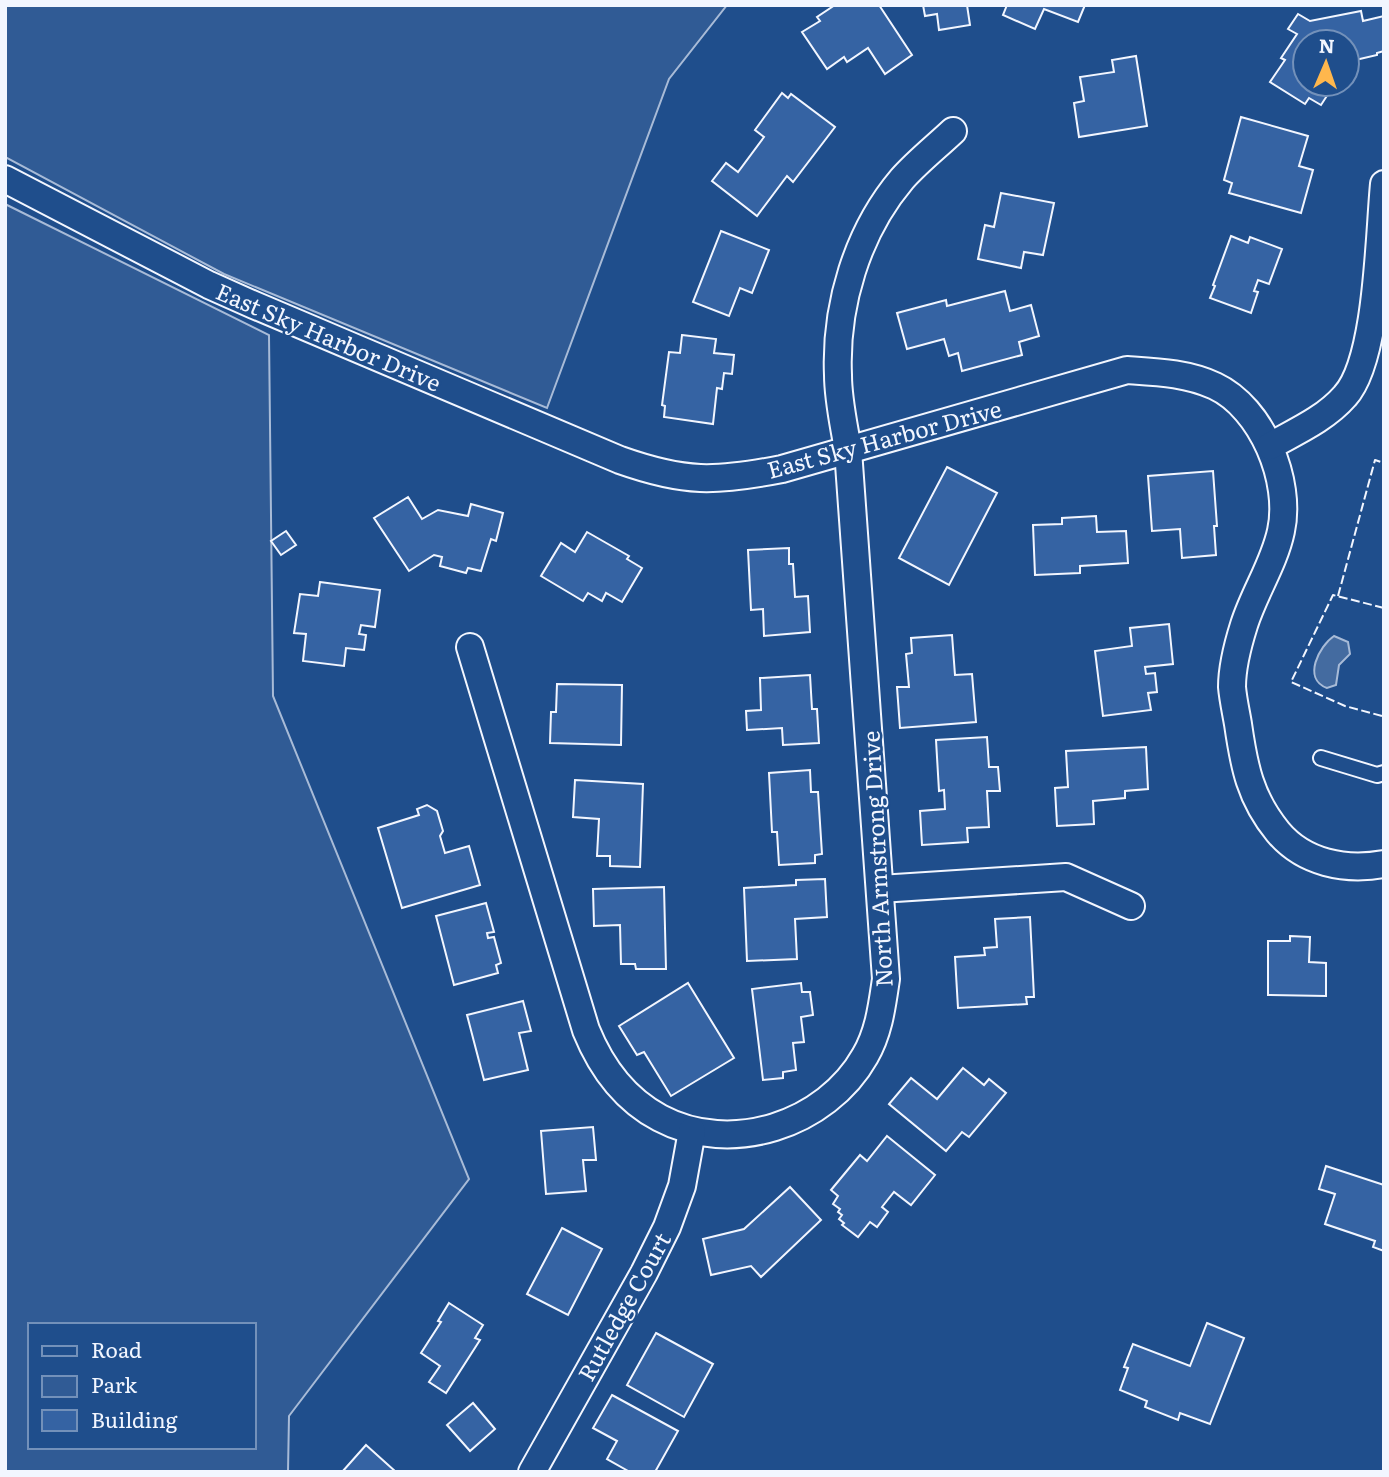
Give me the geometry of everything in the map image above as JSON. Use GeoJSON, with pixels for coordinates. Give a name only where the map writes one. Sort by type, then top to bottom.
{"type":"FeatureCollection","features":[{"type":"Feature","properties":{"kind":"street","name":"North Armstrong Drive"},"geometry":{"type":"LineString","coordinates":[[470,647],[586,1030],[596,1054],[617,1084],[632,1099],[659,1118],[692,1131],[728,1135],[770,1130],[788,1124],[819,1107],[853,1075],[874,1039],[886,979],[848,450],[838,376],[840,325],[851,273],[864,238],[902,178],[953,131]]}},
{"type":"Feature","properties":{"kind":"street","name":"East Sky Harbor Drive"},"geometry":{"type":"LineString","coordinates":[[5,179],[220,290],[653,471],[677,477],[737,477],[782,469],[1127,370],[1192,377],[1218,387],[1248,412],[1270,446],[1280,474],[1284,502],[1282,531],[1245,622],[1236,654],[1232,688],[1249,785],[1264,815],[1284,839],[1308,856],[1335,866],[1365,868],[1384,864]]}},
{"type":"Feature","properties":{"kind":"street"},"geometry":{"type":"LineString","coordinates":[[1270,446],[1327,412],[1346,396],[1359,374],[1372,320],[1384,184]]}},
{"type":"Feature","properties":{"kind":"street"},"geometry":{"type":"LineString","coordinates":[[880,889],[1066,877],[1131,906]]}},
{"type":"Feature","properties":{"kind":"street","name":"Rutledge Court"},"geometry":{"type":"LineString","coordinates":[[532,1472],[667,1227],[682,1186],[692,1131]]}},
{"type":"Feature","properties":{"kind":"lane"},"geometry":{"type":"LineString","coordinates":[[1321,758],[1377,775],[1384,773]]}},
{"type":"Feature","properties":{"kind":"green space"},"geometry":{"type":"Polygon","coordinates":[[[5,5],[727,5],[669,79],[547,408],[224,274],[5,157],[5,5]]]}},
{"type":"Feature","properties":{"kind":"green space"},"geometry":{"type":"Polygon","coordinates":[[[5,204],[269,335],[273,696],[469,1179],[289,1416],[288,1472],[5,1472],[5,204]]]}},
{"type":"Feature","properties":{"kind":"shaded area"},"geometry":{"type":"Polygon","coordinates":[[[1334,636],[1348,642],[1350,654],[1339,665],[1336,685],[1327,688],[1320,684],[1314,670],[1323,647],[1334,636]]]}},
{"type":"Feature","properties":{"kind":"building"},"geometry":{"type":"Polygon","coordinates":[[[835,5],[879,5],[912,55],[885,74],[868,48],[847,62],[844,57],[827,69],[802,32],[820,21],[817,17],[835,5]]]}},
{"type":"Feature","properties":{"kind":"building"},"geometry":{"type":"Polygon","coordinates":[[[923,5],[967,5],[970,25],[939,30],[937,14],[925,16],[923,5]]]}},
{"type":"Feature","properties":{"kind":"building"},"geometry":{"type":"Polygon","coordinates":[[[1007,5],[1085,5],[1078,22],[1044,9],[1035,29],[1003,15],[1007,5]]]}},
{"type":"Feature","properties":{"kind":"building"},"geometry":{"type":"Polygon","coordinates":[[[1361,11],[1363,21],[1384,16],[1384,51],[1361,59],[1361,28],[1288,29],[1298,14],[1310,21],[1361,11]]]}},
{"type":"Feature","properties":{"kind":"building"},"geometry":{"type":"Polygon","coordinates":[[[1291,43],[1291,95],[1270,82],[1285,60],[1281,58],[1291,43]]]}},
{"type":"Feature","properties":{"kind":"building"},"geometry":{"type":"Polygon","coordinates":[[[1136,56],[1147,126],[1079,137],[1074,103],[1084,101],[1080,77],[1114,72],[1112,60],[1136,56]]]}},
{"type":"Feature","properties":{"kind":"building"},"geometry":{"type":"Polygon","coordinates":[[[782,93],[788,98],[791,94],[835,127],[793,182],[787,176],[757,216],[712,181],[726,163],[738,172],[764,137],[755,130],[782,93]]]}},
{"type":"Feature","properties":{"kind":"building"},"geometry":{"type":"Polygon","coordinates":[[[1295,98],[1309,98],[1305,104],[1295,98]]]}},
{"type":"Feature","properties":{"kind":"building"},"geometry":{"type":"Polygon","coordinates":[[[1309,98],[1326,98],[1321,105],[1309,98]]]}},
{"type":"Feature","properties":{"kind":"building"},"geometry":{"type":"Polygon","coordinates":[[[1241,117],[1308,136],[1299,166],[1313,170],[1301,213],[1229,193],[1232,183],[1224,180],[1241,117]]]}},
{"type":"Feature","properties":{"kind":"building"},"geometry":{"type":"Polygon","coordinates":[[[1001,193],[1054,203],[1043,255],[1024,252],[1021,268],[978,259],[985,225],[994,227],[1001,193]]]}},
{"type":"Feature","properties":{"kind":"building"},"geometry":{"type":"Polygon","coordinates":[[[721,231],[769,250],[752,293],[740,288],[729,316],[693,302],[721,231]]]}},
{"type":"Feature","properties":{"kind":"building"},"geometry":{"type":"Polygon","coordinates":[[[1231,236],[1248,243],[1250,237],[1282,249],[1269,284],[1258,280],[1254,291],[1258,292],[1251,313],[1210,298],[1231,236]]]}},
{"type":"Feature","properties":{"kind":"building"},"geometry":{"type":"Polygon","coordinates":[[[1005,291],[1010,311],[1031,305],[1039,336],[1019,342],[1022,355],[962,371],[958,353],[949,356],[944,339],[907,349],[897,313],[946,300],[947,306],[1005,291]]]}},
{"type":"Feature","properties":{"kind":"building"},"geometry":{"type":"Polygon","coordinates":[[[682,335],[716,339],[714,353],[734,355],[732,374],[724,373],[722,389],[717,388],[713,424],[664,417],[665,406],[662,405],[669,352],[680,353],[682,335]]]}},
{"type":"Feature","properties":{"kind":"building"},"geometry":{"type":"Polygon","coordinates":[[[947,467],[997,493],[949,585],[899,558],[947,467]]]}},
{"type":"Feature","properties":{"kind":"building"},"geometry":{"type":"Polygon","coordinates":[[[1213,471],[1216,555],[1182,558],[1180,529],[1152,531],[1148,476],[1213,471]]]}},
{"type":"Feature","properties":{"kind":"building"},"geometry":{"type":"Polygon","coordinates":[[[408,497],[422,519],[438,510],[468,516],[471,504],[503,513],[496,541],[491,539],[481,571],[468,568],[466,573],[440,566],[442,557],[434,555],[409,571],[374,518],[408,497]]]}},
{"type":"Feature","properties":{"kind":"building"},"geometry":{"type":"Polygon","coordinates":[[[1096,516],[1097,532],[1126,531],[1128,563],[1080,566],[1080,573],[1035,575],[1033,525],[1062,524],[1062,518],[1096,516]]]}},
{"type":"Feature","properties":{"kind":"building"},"geometry":{"type":"Polygon","coordinates":[[[286,531],[296,545],[281,555],[271,541],[286,531]]]}},
{"type":"Feature","properties":{"kind":"building"},"geometry":{"type":"Polygon","coordinates":[[[587,532],[629,556],[627,559],[642,568],[622,602],[606,593],[602,601],[588,593],[583,601],[541,576],[561,543],[575,552],[587,532]]]}},
{"type":"Feature","properties":{"kind":"building"},"geometry":{"type":"Polygon","coordinates":[[[789,548],[795,597],[808,596],[810,632],[764,636],[763,609],[751,610],[748,550],[789,548]]]}},
{"type":"Feature","properties":{"kind":"building"},"geometry":{"type":"Polygon","coordinates":[[[320,582],[380,590],[375,627],[361,625],[359,634],[366,635],[364,650],[346,648],[344,666],[303,661],[306,634],[294,633],[300,594],[318,596],[320,582]]]}},
{"type":"Feature","properties":{"kind":"building"},"geometry":{"type":"Polygon","coordinates":[[[1169,624],[1173,664],[1145,667],[1146,674],[1155,673],[1157,692],[1148,693],[1151,710],[1103,716],[1095,651],[1132,646],[1130,628],[1169,624]]]}},
{"type":"Feature","properties":{"kind":"building"},"geometry":{"type":"Polygon","coordinates":[[[952,635],[955,675],[972,674],[976,722],[900,728],[897,687],[909,687],[906,654],[912,653],[911,638],[952,635]]]}},
{"type":"Feature","properties":{"kind":"building"},"geometry":{"type":"Polygon","coordinates":[[[810,675],[812,709],[817,709],[819,743],[783,745],[782,728],[747,730],[746,711],[761,710],[760,678],[810,675]]]}},
{"type":"Feature","properties":{"kind":"building"},"geometry":{"type":"Polygon","coordinates":[[[557,684],[622,685],[621,745],[550,743],[551,712],[556,712],[557,684]]]}},
{"type":"Feature","properties":{"kind":"building"},"geometry":{"type":"Polygon","coordinates":[[[987,737],[989,767],[998,767],[1000,791],[987,791],[989,827],[967,828],[968,842],[922,845],[920,811],[945,809],[944,790],[939,791],[936,740],[987,737]]]}},
{"type":"Feature","properties":{"kind":"building"},"geometry":{"type":"Polygon","coordinates":[[[1146,747],[1148,789],[1125,791],[1125,798],[1093,801],[1094,824],[1057,826],[1055,788],[1068,787],[1066,751],[1146,747]]]}},
{"type":"Feature","properties":{"kind":"building"},"geometry":{"type":"Polygon","coordinates":[[[810,770],[811,792],[818,792],[822,854],[815,855],[815,863],[779,865],[777,832],[772,832],[769,773],[810,770]]]}},
{"type":"Feature","properties":{"kind":"building"},"geometry":{"type":"Polygon","coordinates":[[[575,780],[643,784],[640,867],[610,866],[610,856],[597,856],[599,819],[573,817],[575,780]]]}},
{"type":"Feature","properties":{"kind":"building"},"geometry":{"type":"Polygon","coordinates":[[[427,805],[437,811],[443,831],[440,836],[445,853],[469,846],[480,885],[402,908],[378,828],[419,815],[417,809],[427,805]]]}},
{"type":"Feature","properties":{"kind":"building"},"geometry":{"type":"Polygon","coordinates":[[[825,879],[827,917],[795,919],[797,959],[747,961],[744,888],[796,885],[796,880],[825,879]]]}},
{"type":"Feature","properties":{"kind":"building"},"geometry":{"type":"Polygon","coordinates":[[[664,887],[666,969],[636,969],[635,964],[621,964],[620,925],[594,926],[593,889],[664,887]]]}},
{"type":"Feature","properties":{"kind":"building"},"geometry":{"type":"Polygon","coordinates":[[[486,903],[494,932],[487,933],[488,938],[494,937],[501,963],[496,965],[498,973],[454,985],[436,916],[486,903]]]}},
{"type":"Feature","properties":{"kind":"building"},"geometry":{"type":"Polygon","coordinates":[[[1030,917],[1034,997],[1026,997],[1027,1004],[958,1008],[955,957],[985,955],[984,948],[997,947],[995,919],[1030,917]]]}},
{"type":"Feature","properties":{"kind":"building"},"geometry":{"type":"Polygon","coordinates":[[[1290,936],[1310,937],[1309,962],[1326,963],[1326,996],[1268,995],[1268,941],[1290,941],[1290,936]]]}},
{"type":"Feature","properties":{"kind":"building"},"geometry":{"type":"Polygon","coordinates":[[[688,983],[734,1058],[671,1096],[644,1052],[637,1055],[619,1026],[688,983]]]}},
{"type":"Feature","properties":{"kind":"building"},"geometry":{"type":"Polygon","coordinates":[[[801,983],[802,992],[810,992],[813,1015],[801,1017],[804,1042],[793,1043],[796,1070],[783,1072],[783,1078],[763,1080],[752,989],[801,983]]]}},
{"type":"Feature","properties":{"kind":"building"},"geometry":{"type":"Polygon","coordinates":[[[523,1001],[531,1031],[519,1033],[528,1070],[484,1080],[467,1015],[523,1001]]]}},
{"type":"Feature","properties":{"kind":"building"},"geometry":{"type":"Polygon","coordinates":[[[963,1068],[984,1085],[989,1079],[1006,1093],[969,1137],[962,1132],[946,1151],[889,1104],[911,1078],[937,1099],[963,1068]]]}},
{"type":"Feature","properties":{"kind":"building"},"geometry":{"type":"Polygon","coordinates":[[[593,1127],[596,1160],[583,1160],[586,1191],[546,1194],[541,1131],[593,1127]]]}},
{"type":"Feature","properties":{"kind":"building"},"geometry":{"type":"Polygon","coordinates":[[[887,1136],[935,1175],[911,1205],[894,1192],[882,1207],[888,1212],[877,1227],[870,1222],[858,1237],[842,1225],[844,1223],[839,1219],[842,1215],[838,1212],[840,1209],[833,1204],[838,1196],[831,1190],[860,1155],[867,1161],[887,1136]]]}},
{"type":"Feature","properties":{"kind":"building"},"geometry":{"type":"Polygon","coordinates":[[[1326,1166],[1384,1185],[1384,1251],[1373,1247],[1375,1241],[1325,1224],[1335,1194],[1319,1189],[1326,1166]]]}},
{"type":"Feature","properties":{"kind":"building"},"geometry":{"type":"Polygon","coordinates":[[[790,1187],[821,1220],[761,1277],[751,1266],[711,1275],[703,1239],[744,1229],[790,1187]]]}},
{"type":"Feature","properties":{"kind":"building"},"geometry":{"type":"Polygon","coordinates":[[[562,1228],[602,1249],[568,1315],[527,1294],[562,1228]]]}},
{"type":"Feature","properties":{"kind":"building"},"geometry":{"type":"Polygon","coordinates":[[[449,1303],[483,1325],[475,1338],[480,1340],[446,1393],[429,1382],[440,1366],[421,1353],[441,1322],[438,1321],[449,1303]]]}},
{"type":"Feature","properties":{"kind":"building"},"geometry":{"type":"Polygon","coordinates":[[[1207,1323],[1244,1338],[1210,1424],[1180,1413],[1178,1420],[1145,1407],[1147,1401],[1120,1390],[1128,1368],[1124,1367],[1133,1344],[1190,1366],[1207,1323]]]}},
{"type":"Feature","properties":{"kind":"building"},"geometry":{"type":"Polygon","coordinates":[[[656,1333],[713,1364],[684,1417],[627,1385],[656,1333]]]}},
{"type":"Feature","properties":{"kind":"building"},"geometry":{"type":"Polygon","coordinates":[[[612,1395],[678,1431],[655,1472],[630,1472],[607,1459],[617,1441],[593,1428],[612,1395]]]}},
{"type":"Feature","properties":{"kind":"building"},"geometry":{"type":"Polygon","coordinates":[[[473,1403],[495,1429],[470,1451],[447,1425],[473,1403]]]}},
{"type":"Feature","properties":{"kind":"building"},"geometry":{"type":"Polygon","coordinates":[[[366,1445],[396,1472],[342,1472],[366,1445]]]}},
{"type":"Feature","properties":{"kind":"fence"},"geometry":{"type":"LineString","coordinates":[[1338,596],[1375,460],[1384,463]]}},
{"type":"Feature","properties":{"kind":"fence"},"geometry":{"type":"LineString","coordinates":[[1382,716],[1345,706],[1291,682],[1333,595],[1384,608]]}}]}
